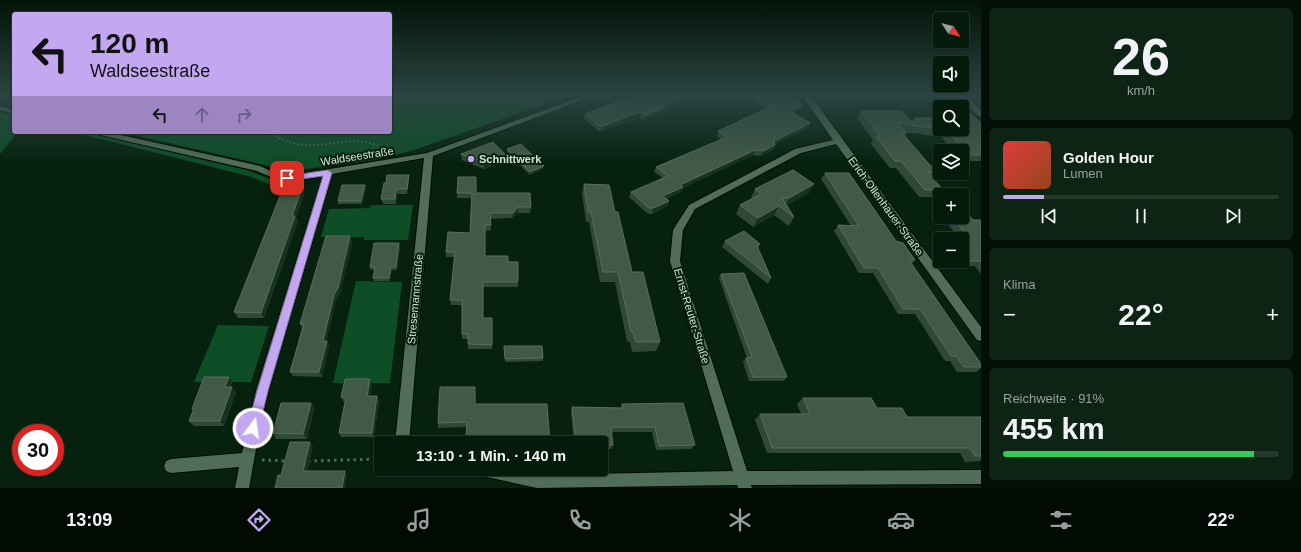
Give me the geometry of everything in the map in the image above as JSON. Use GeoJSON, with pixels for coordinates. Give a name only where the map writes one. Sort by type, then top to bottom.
{"type":"FeatureCollection","features":[{"type":"Feature","properties":{"kind":"street","name":"Waldseestraße"},"geometry":{"type":"LineString","coordinates":[[105,134],[260,169],[277,177],[287,178],[328,173],[429,155],[530,118]]}},
{"type":"Feature","properties":{"kind":"street","name":"Erich-Ollenhauer-Straße"},"geometry":{"type":"LineString","coordinates":[[822,118],[981,336]]}},
{"type":"Feature","properties":{"kind":"street","name":"Ernst-Reuter-Straße"},"geometry":{"type":"LineString","coordinates":[[744,483],[675,261],[678,230],[692,207],[798,151],[838,141]]}},
{"type":"Feature","properties":{"kind":"street","name":"Stresemannstraße"},"geometry":{"type":"LineString","coordinates":[[403,436],[429,155]]}},
{"type":"Feature","properties":{"kind":"street"},"geometry":{"type":"LineString","coordinates":[[242,488],[262,391],[328,173]]}},
{"type":"Feature","properties":{"kind":"street"},"geometry":{"type":"LineString","coordinates":[[171,466],[247,459]]}},
{"type":"Feature","properties":{"kind":"street"},"geometry":{"type":"LineString","coordinates":[[506,476],[542,485],[744,483],[981,477]]}},
{"type":"Feature","properties":{"kind":"path"},"geometry":{"type":"LineString","coordinates":[[272,134],[292,143],[315,145],[344,142],[372,143],[383,147],[386,152],[412,159]]}},
{"type":"Feature","properties":{"kind":"path"},"geometry":{"type":"LineString","coordinates":[[247,459],[291,461]]}},
{"type":"Feature","properties":{"kind":"path"},"geometry":{"type":"LineString","coordinates":[[306,461],[374,459]]}},
{"type":"Feature","properties":{"kind":"green space"},"geometry":{"type":"Polygon","coordinates":[[[0,118],[12,118],[12,134],[16,134],[0,154],[0,118]]]}},
{"type":"Feature","properties":{"kind":"green space"},"geometry":{"type":"Polygon","coordinates":[[[392,118],[506,118],[414,150],[374,160],[291,171],[131,134],[392,134],[392,118]]]}},
{"type":"Feature","properties":{"kind":"green space"},"geometry":{"type":"Polygon","coordinates":[[[81,134],[94,134],[250,171],[277,182],[275,186],[248,176],[81,134]]]}},
{"type":"Feature","properties":{"kind":"green space"},"geometry":{"type":"Polygon","coordinates":[[[371,205],[413,205],[408,240],[364,240],[364,237],[321,237],[329,209],[370,208],[371,205]]]}},
{"type":"Feature","properties":{"kind":"green space"},"geometry":{"type":"Polygon","coordinates":[[[356,281],[402,282],[390,383],[333,383],[356,281]]]}},
{"type":"Feature","properties":{"kind":"green space"},"geometry":{"type":"Polygon","coordinates":[[[218,325],[269,326],[251,382],[194,382],[218,325]]]}},
{"type":"Feature","properties":{"kind":"building"},"geometry":{"type":"Polygon","coordinates":[[[590,118],[624,118],[601,127],[590,118]]]}},
{"type":"Feature","properties":{"kind":"building"},"geometry":{"type":"Polygon","coordinates":[[[747,118],[801,118],[810,123],[774,141],[775,145],[763,151],[755,150],[680,185],[683,187],[663,196],[669,201],[653,208],[649,208],[631,192],[668,176],[656,167],[727,137],[718,131],[747,118]]]}},
{"type":"Feature","properties":{"kind":"building"},"geometry":{"type":"Polygon","coordinates":[[[866,118],[908,118],[914,124],[915,118],[933,118],[933,128],[898,123],[906,133],[902,133],[933,169],[933,172],[928,172],[933,180],[941,188],[925,190],[901,161],[895,161],[876,137],[880,137],[866,118]]]}},
{"type":"Feature","properties":{"kind":"building"},"geometry":{"type":"Polygon","coordinates":[[[969,118],[975,118],[981,123],[981,155],[969,155],[969,144],[959,144],[952,136],[969,136],[969,118]]]}},
{"type":"Feature","properties":{"kind":"building"},"geometry":{"type":"Polygon","coordinates":[[[493,142],[505,154],[484,163],[461,154],[493,142]]]}},
{"type":"Feature","properties":{"kind":"building"},"geometry":{"type":"Polygon","coordinates":[[[521,144],[544,166],[530,172],[507,149],[521,144]]]}},
{"type":"Feature","properties":{"kind":"building"},"geometry":{"type":"Polygon","coordinates":[[[793,170],[814,184],[789,198],[782,198],[794,217],[779,206],[758,218],[740,205],[761,194],[755,189],[793,170]]]}},
{"type":"Feature","properties":{"kind":"building"},"geometry":{"type":"Polygon","coordinates":[[[825,173],[849,173],[896,241],[903,243],[915,260],[909,260],[981,364],[981,367],[964,367],[956,356],[951,356],[920,309],[903,309],[878,268],[864,268],[838,225],[859,226],[825,173]]]}},
{"type":"Feature","properties":{"kind":"building"},"geometry":{"type":"Polygon","coordinates":[[[387,175],[409,175],[407,189],[396,189],[395,199],[381,199],[387,175]]]}},
{"type":"Feature","properties":{"kind":"building"},"geometry":{"type":"Polygon","coordinates":[[[458,177],[476,177],[476,193],[530,193],[531,207],[518,207],[513,213],[490,213],[491,225],[485,225],[485,256],[508,256],[508,262],[518,262],[518,282],[483,282],[483,318],[492,318],[492,345],[468,344],[468,334],[462,334],[462,300],[450,300],[455,252],[446,252],[448,232],[470,233],[472,193],[457,193],[458,177]]]}},
{"type":"Feature","properties":{"kind":"building"},"geometry":{"type":"Polygon","coordinates":[[[584,184],[609,185],[615,212],[618,212],[632,272],[643,272],[660,342],[636,342],[633,332],[631,332],[618,272],[603,272],[591,212],[588,212],[584,184]]]}},
{"type":"Feature","properties":{"kind":"building"},"geometry":{"type":"Polygon","coordinates":[[[342,185],[365,185],[361,201],[338,201],[342,185]]]}},
{"type":"Feature","properties":{"kind":"building"},"geometry":{"type":"Polygon","coordinates":[[[284,186],[303,186],[292,216],[295,216],[261,313],[234,312],[284,186]]]}},
{"type":"Feature","properties":{"kind":"building"},"geometry":{"type":"Polygon","coordinates":[[[969,215],[973,220],[981,220],[981,262],[969,261],[969,232],[964,232],[958,224],[969,224],[969,215]]]}},
{"type":"Feature","properties":{"kind":"building"},"geometry":{"type":"Polygon","coordinates":[[[744,231],[760,244],[757,246],[771,278],[725,241],[744,231]]]}},
{"type":"Feature","properties":{"kind":"building"},"geometry":{"type":"Polygon","coordinates":[[[326,236],[350,236],[338,288],[334,295],[323,341],[327,341],[319,372],[290,372],[304,324],[300,324],[326,236]]]}},
{"type":"Feature","properties":{"kind":"building"},"geometry":{"type":"Polygon","coordinates":[[[374,243],[399,243],[396,267],[391,267],[389,278],[373,278],[375,267],[370,267],[374,243]]]}},
{"type":"Feature","properties":{"kind":"building"},"geometry":{"type":"Polygon","coordinates":[[[744,273],[787,377],[753,377],[746,358],[752,357],[721,274],[744,273]]]}},
{"type":"Feature","properties":{"kind":"building"},"geometry":{"type":"Polygon","coordinates":[[[504,346],[542,346],[543,358],[505,359],[504,346]]]}},
{"type":"Feature","properties":{"kind":"building"},"geometry":{"type":"Polygon","coordinates":[[[204,377],[229,377],[225,387],[232,387],[220,421],[189,421],[204,377]]]}},
{"type":"Feature","properties":{"kind":"building"},"geometry":{"type":"Polygon","coordinates":[[[345,379],[370,379],[367,396],[377,396],[372,433],[339,433],[346,397],[341,397],[345,379]]]}},
{"type":"Feature","properties":{"kind":"building"},"geometry":{"type":"Polygon","coordinates":[[[440,387],[475,387],[475,404],[547,404],[549,436],[466,436],[467,422],[438,423],[440,387]]]}},
{"type":"Feature","properties":{"kind":"building"},"geometry":{"type":"Polygon","coordinates":[[[803,398],[871,398],[877,408],[902,408],[907,417],[981,417],[981,456],[975,456],[970,448],[772,448],[760,414],[810,414],[803,398]]]}},
{"type":"Feature","properties":{"kind":"building"},"geometry":{"type":"Polygon","coordinates":[[[281,403],[311,403],[303,434],[273,433],[281,403]]]}},
{"type":"Feature","properties":{"kind":"building"},"geometry":{"type":"Polygon","coordinates":[[[683,403],[695,445],[659,446],[655,427],[611,427],[613,445],[608,445],[608,436],[575,436],[572,407],[623,408],[622,404],[683,403]]]}},
{"type":"Feature","properties":{"kind":"building"},"geometry":{"type":"Polygon","coordinates":[[[290,442],[310,442],[303,471],[345,471],[342,488],[275,488],[278,475],[281,475],[290,442]]]}},
{"type":"Feature","properties":{"kind":"place","name":"Schnittwerk"},"geometry":{"type":"Point","coordinates":[471,159]}},
{"type":"Feature","properties":{"kind":"route"},"geometry":{"type":"LineString","coordinates":[[253,428],[262,391],[328,173],[287,178]]}}]}
